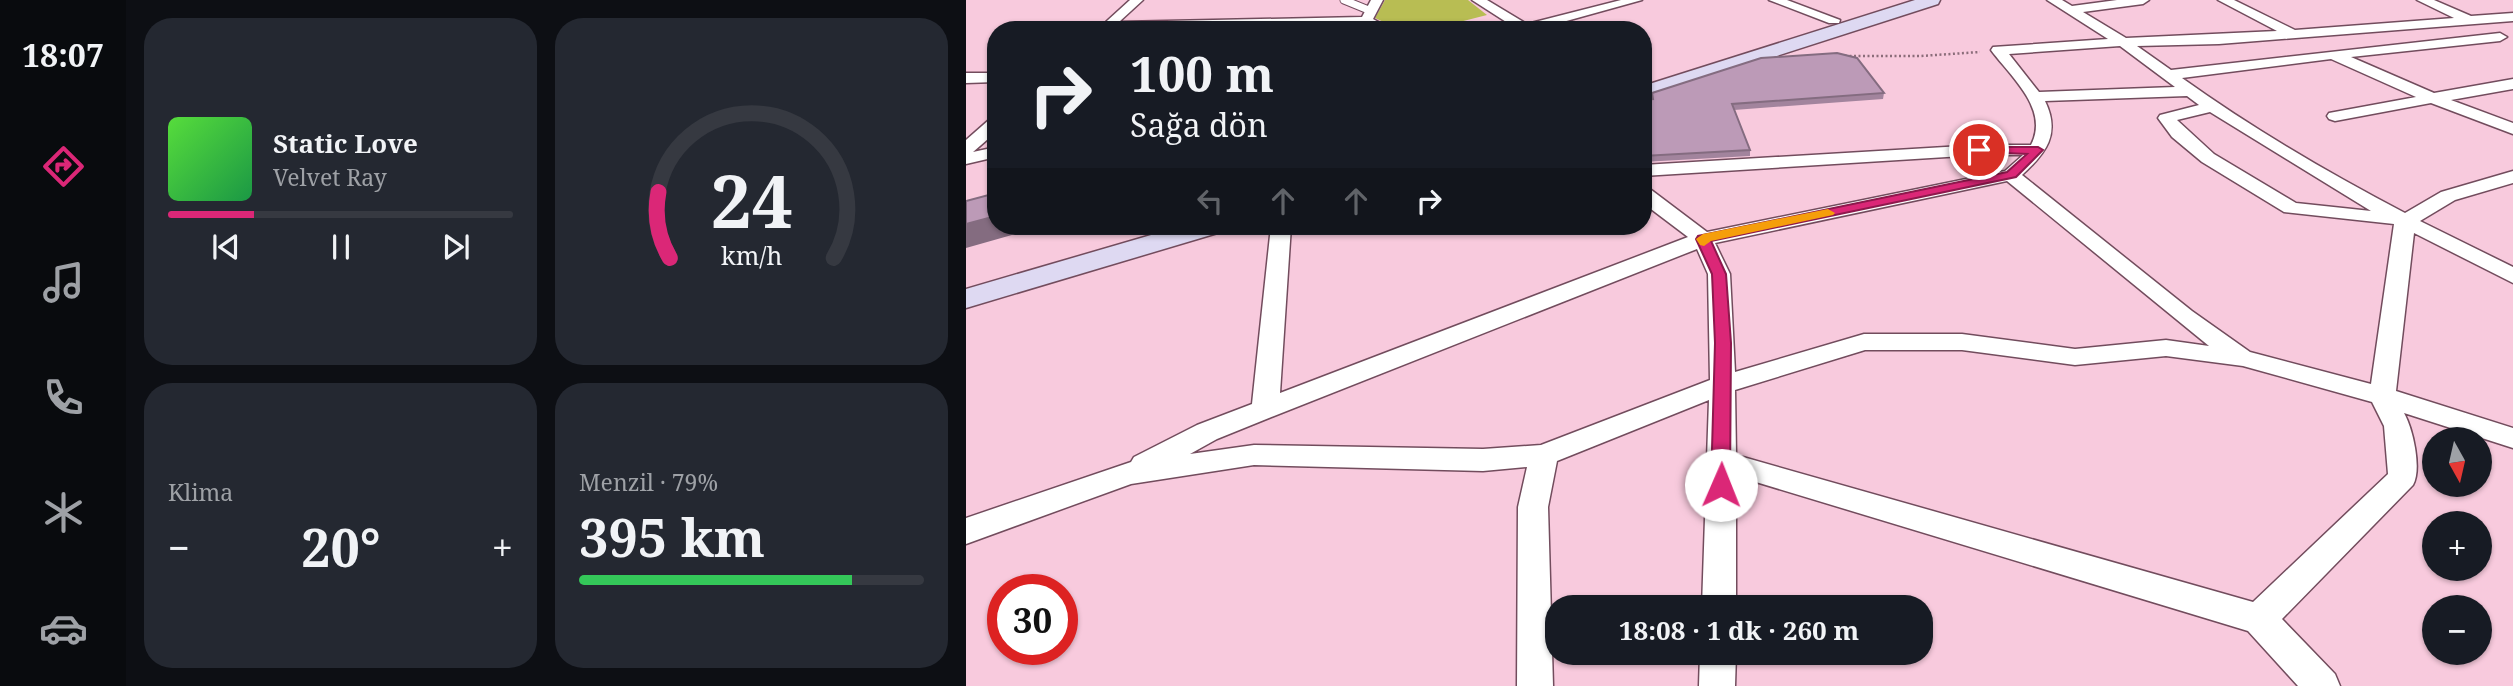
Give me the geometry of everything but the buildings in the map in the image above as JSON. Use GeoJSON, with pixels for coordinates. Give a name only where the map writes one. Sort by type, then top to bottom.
{"type":"FeatureCollection","features":[{"type":"Feature","properties":{"kind":"main road"},"geometry":{"type":"LineString","coordinates":[[1652,77],[1894,0]]}},
{"type":"Feature","properties":{"kind":"main road"},"geometry":{"type":"LineString","coordinates":[[1652,90],[1932,0]]}},
{"type":"Feature","properties":{"kind":"main road"},"geometry":{"type":"LineString","coordinates":[[966,281],[1125,235]]}},
{"type":"Feature","properties":{"kind":"main road"},"geometry":{"type":"LineString","coordinates":[[966,299],[1180,235]]}},
{"type":"Feature","properties":{"kind":"street"},"geometry":{"type":"LineString","coordinates":[[1112,21],[1137,0]]}},
{"type":"Feature","properties":{"kind":"street"},"geometry":{"type":"LineString","coordinates":[[1478,0],[1509,21]]}},
{"type":"Feature","properties":{"kind":"street"},"geometry":{"type":"LineString","coordinates":[[1553,21],[1636,0]]}},
{"type":"Feature","properties":{"kind":"street"},"geometry":{"type":"LineString","coordinates":[[1775,0],[1834,20]]}},
{"type":"Feature","properties":{"kind":"street"},"geometry":{"type":"LineString","coordinates":[[1792,5],[1811,0]]}},
{"type":"Feature","properties":{"kind":"street"},"geometry":{"type":"LineString","coordinates":[[2053,0],[2123,42],[2212,107],[2348,191],[2513,276]]}},
{"type":"Feature","properties":{"kind":"street"},"geometry":{"type":"LineString","coordinates":[[2072,10],[2143,0]]}},
{"type":"Feature","properties":{"kind":"street"},"geometry":{"type":"LineString","coordinates":[[2224,0],[2434,99],[2513,129]]}},
{"type":"Feature","properties":{"kind":"street"},"geometry":{"type":"LineString","coordinates":[[2423,0],[2506,40]]}},
{"type":"Feature","properties":{"kind":"street"},"geometry":{"type":"LineString","coordinates":[[1302,21],[1371,11]]}},
{"type":"Feature","properties":{"kind":"street"},"geometry":{"type":"LineString","coordinates":[[1998,50],[2123,42],[2219,40],[2513,17]]}},
{"type":"Feature","properties":{"kind":"street"},"geometry":{"type":"LineString","coordinates":[[2167,75],[2334,54],[2506,40]]}},
{"type":"Feature","properties":{"kind":"street"},"geometry":{"type":"LineString","coordinates":[[966,531],[1128,473],[1207,432],[1703,239],[2011,175],[2038,150],[2045,127],[2037,97],[1998,50]]}},
{"type":"Feature","properties":{"kind":"street"},"geometry":{"type":"LineString","coordinates":[[966,78],[987,77]]}},
{"type":"Feature","properties":{"kind":"street"},"geometry":{"type":"LineString","coordinates":[[2335,116],[2513,85]]}},
{"type":"Feature","properties":{"kind":"street"},"geometry":{"type":"LineString","coordinates":[[2037,97],[2190,91]]}},
{"type":"Feature","properties":{"kind":"street"},"geometry":{"type":"LineString","coordinates":[[2212,107],[2166,118],[2178,133],[2208,158],[2291,208],[2405,221],[2448,196],[2513,177]]}},
{"type":"Feature","properties":{"kind":"street"},"geometry":{"type":"LineString","coordinates":[[966,149],[987,131]]}},
{"type":"Feature","properties":{"kind":"street"},"geometry":{"type":"LineString","coordinates":[[1652,170],[1965,151],[2038,150]]}},
{"type":"Feature","properties":{"kind":"street"},"geometry":{"type":"LineString","coordinates":[[966,159],[987,154]]}},
{"type":"Feature","properties":{"kind":"street"},"geometry":{"type":"LineString","coordinates":[[2011,175],[2184,316],[2244,358]]}},
{"type":"Feature","properties":{"kind":"street"},"geometry":{"type":"LineString","coordinates":[[1652,200],[1703,239],[1719,274],[1723,343],[1719,595]]}},
{"type":"Feature","properties":{"kind":"street"},"geometry":{"type":"LineString","coordinates":[[2259,620],[2403,477],[2398,426],[2382,396],[2405,221]]}},
{"type":"Feature","properties":{"kind":"street"},"geometry":{"type":"LineString","coordinates":[[1265,409],[1280,235]]}},
{"type":"Feature","properties":{"kind":"street"},"geometry":{"type":"LineString","coordinates":[[1128,473],[1254,455],[1483,460],[1544,455],[1722,385],[1864,342],[1962,342],[2075,357],[2166,348],[2244,358],[2382,396],[2513,438]]}},
{"type":"Feature","properties":{"kind":"street"},"geometry":{"type":"LineString","coordinates":[[1535,686],[1533,507],[1544,455]]}},
{"type":"Feature","properties":{"kind":"street"},"geometry":{"type":"LineString","coordinates":[[1721,461],[2259,620],[2322,686]]}},
{"type":"Feature","properties":{"kind":"street"},"geometry":{"type":"LineString","coordinates":[[1717,686],[1718,665]]}},
{"type":"Feature","properties":{"kind":"lane"},"geometry":{"type":"LineString","coordinates":[[1343,0],[1371,11]]}},
{"type":"Feature","properties":{"kind":"path"},"geometry":{"type":"LineString","coordinates":[[1839,56],[1920,56],[1998,50]]}},
{"type":"Feature","properties":{"kind":"green space"},"geometry":{"type":"Polygon","coordinates":[[[1385,0],[1468,0],[1487,15],[1463,21],[1382,21],[1375,18],[1385,0]]]}},
{"type":"Feature","properties":{"kind":"slow traffic"},"geometry":{"type":"LineString","coordinates":[[1704,242],[1703,239],[1828,213]]}},
{"type":"Feature","properties":{"kind":"route"},"geometry":{"type":"LineString","coordinates":[[1721,485],[1723,343],[1719,274],[1703,239],[2011,175],[2038,150],[1979,150]]}}]}
